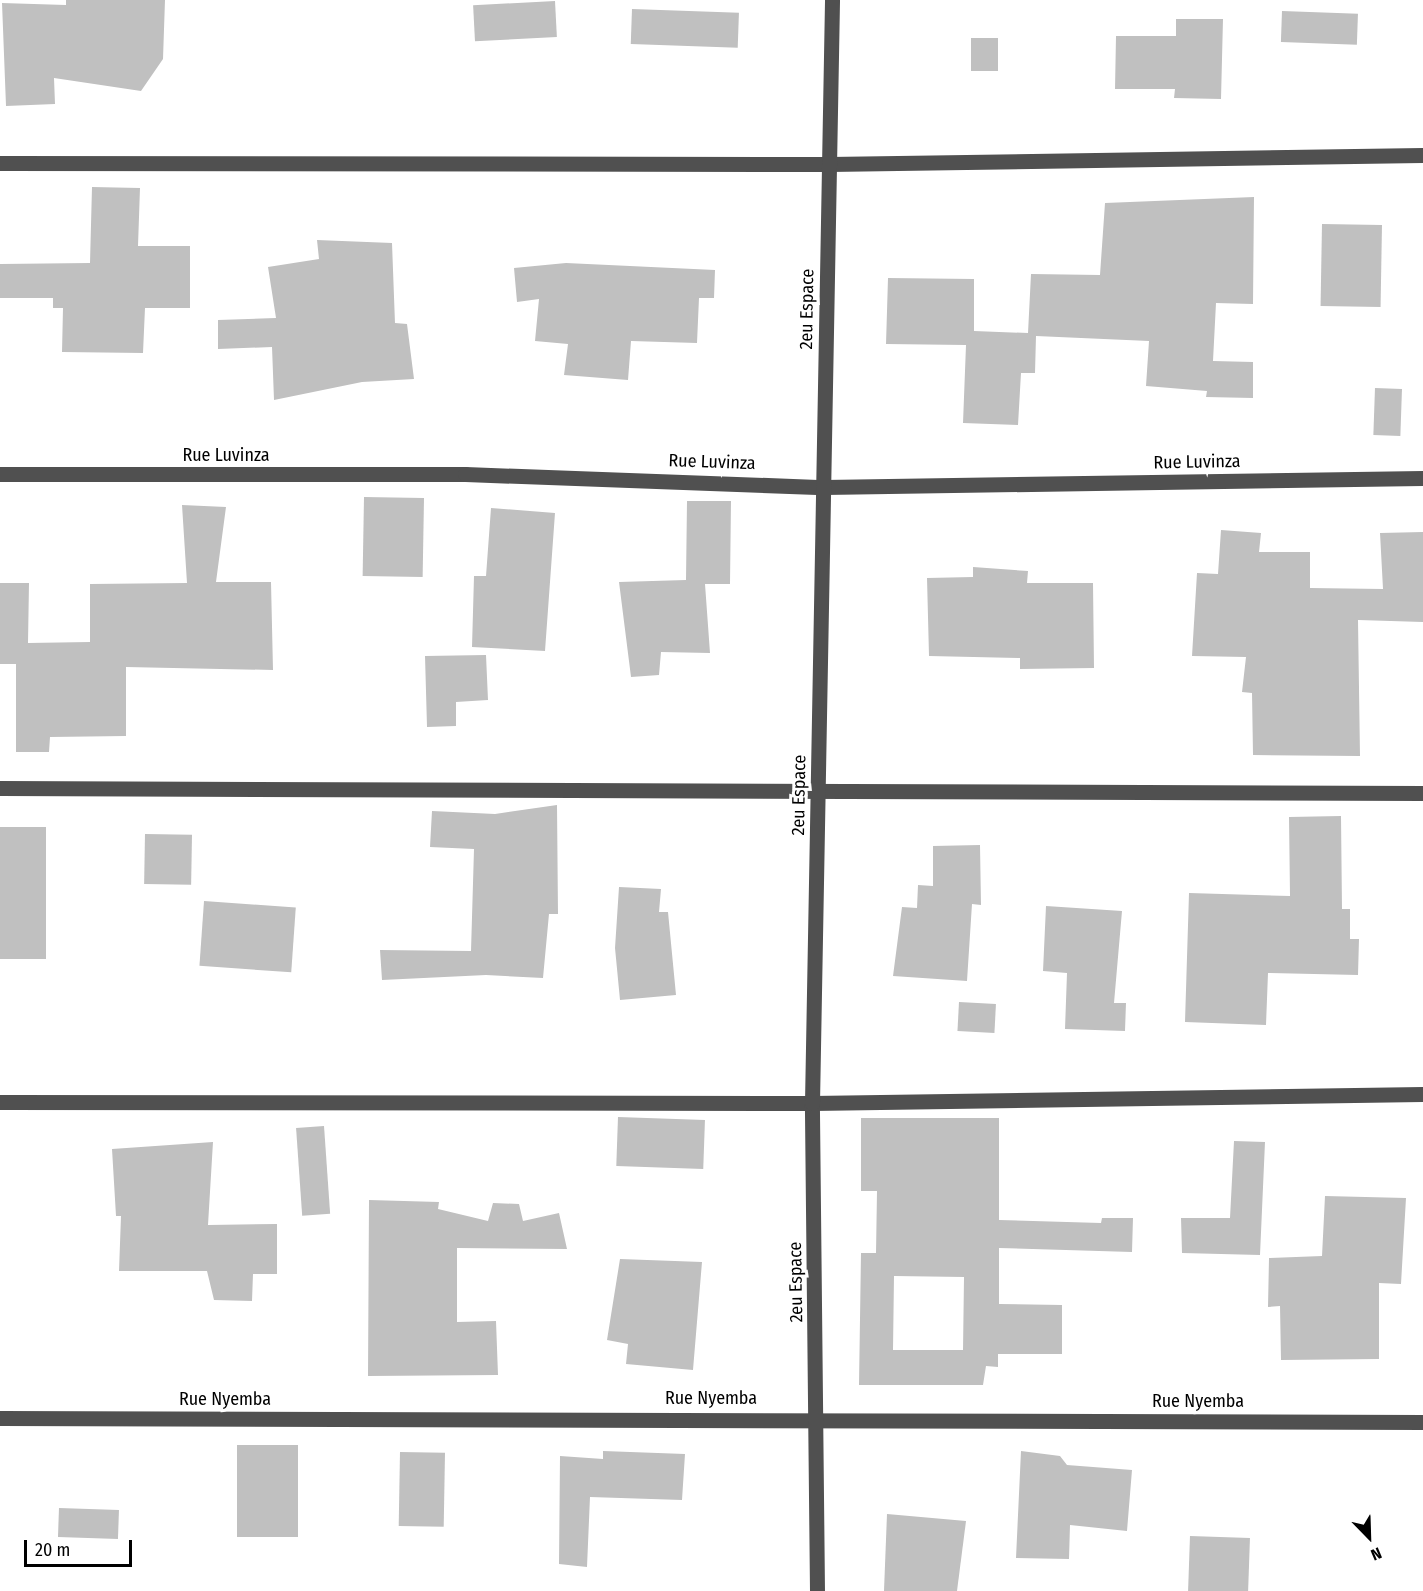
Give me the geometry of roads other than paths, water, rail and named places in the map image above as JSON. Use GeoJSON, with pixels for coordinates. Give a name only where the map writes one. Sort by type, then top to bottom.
{"type":"FeatureCollection","features":[{"type":"Feature","properties":{"kind":"street","name":"2eu Espace"},"geometry":{"type":"LineString","coordinates":[[817,1591],[818,1417],[812,1103],[832,0]]}},
{"type":"Feature","properties":{"kind":"street"},"geometry":{"type":"LineString","coordinates":[[0,163],[829,164],[1423,155]]}},
{"type":"Feature","properties":{"kind":"street","name":"Rue Luvinza"},"geometry":{"type":"LineString","coordinates":[[0,474],[465,474],[824,487],[1423,478]]}},
{"type":"Feature","properties":{"kind":"street"},"geometry":{"type":"LineString","coordinates":[[0,788],[1423,793]]}},
{"type":"Feature","properties":{"kind":"street"},"geometry":{"type":"LineString","coordinates":[[0,1102],[812,1103],[1423,1094]]}},
{"type":"Feature","properties":{"kind":"street","name":"Rue Nyemba"},"geometry":{"type":"LineString","coordinates":[[0,1419],[818,1417],[1423,1422]]}}]}
